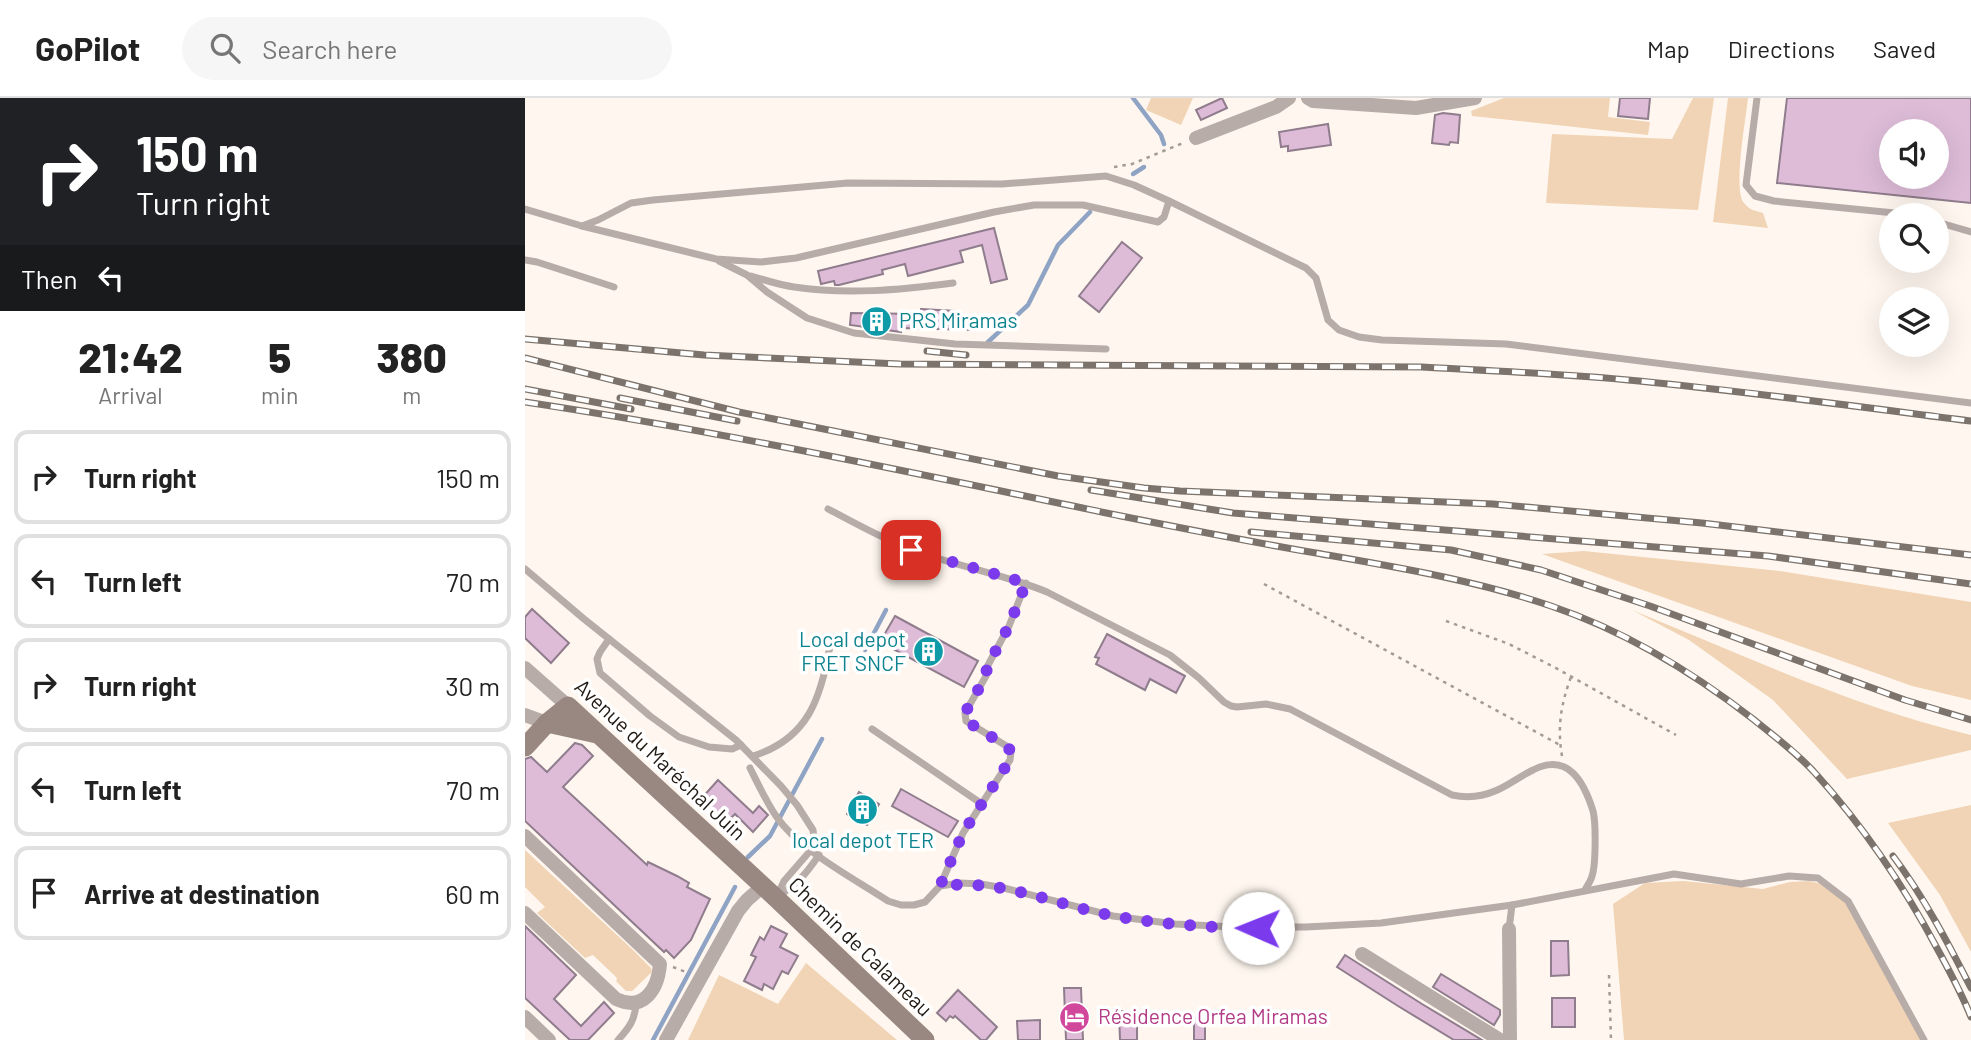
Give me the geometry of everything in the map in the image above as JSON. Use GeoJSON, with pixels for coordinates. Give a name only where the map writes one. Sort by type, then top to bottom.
{"type":"FeatureCollection","features":[{"type":"Feature","properties":{"kind":"main road"},"geometry":{"type":"LineString","coordinates":[[525,747],[547,723],[568,706]]}},
{"type":"Feature","properties":{"kind":"main road","name":"Avenue du Maréchal Juin"},"geometry":{"type":"LineString","coordinates":[[568,706],[770,892]]}},
{"type":"Feature","properties":{"kind":"main road"},"geometry":{"type":"LineString","coordinates":[[547,723],[597,734]]}},
{"type":"Feature","properties":{"kind":"main road","name":"Chemin de Calameau"},"geometry":{"type":"LineString","coordinates":[[770,892],[925,1040]]}},
{"type":"Feature","properties":{"kind":"street"},"geometry":{"type":"LineString","coordinates":[[1196,138],[1276,107],[1289,98]]}},
{"type":"Feature","properties":{"kind":"street"},"geometry":{"type":"LineString","coordinates":[[1308,98],[1313,101],[1416,108],[1475,98]]}},
{"type":"Feature","properties":{"kind":"street","name":"Avenue du Maréchal Juin"},"geometry":{"type":"LineString","coordinates":[[525,668],[568,706]]}},
{"type":"Feature","properties":{"kind":"street"},"geometry":{"type":"LineString","coordinates":[[525,715],[547,723]]}},
{"type":"Feature","properties":{"kind":"street"},"geometry":{"type":"LineString","coordinates":[[525,836],[660,964],[659,977],[653,990],[636,1004],[626,1004],[616,999],[525,913]]}},
{"type":"Feature","properties":{"kind":"street"},"geometry":{"type":"LineString","coordinates":[[666,1040],[737,911],[747,900],[770,892]]}},
{"type":"Feature","properties":{"kind":"street"},"geometry":{"type":"LineString","coordinates":[[1510,929],[1510,1040]]}},
{"type":"Feature","properties":{"kind":"street"},"geometry":{"type":"LineString","coordinates":[[1362,954],[1500,1040]]}},
{"type":"Feature","properties":{"kind":"street"},"geometry":{"type":"LineString","coordinates":[[525,1017],[549,1040]]}},
{"type":"Feature","properties":{"kind":"lane"},"geometry":{"type":"LineString","coordinates":[[1757,98],[1746,185],[1755,196],[1774,201],[1879,211]]}},
{"type":"Feature","properties":{"kind":"lane"},"geometry":{"type":"LineString","coordinates":[[582,226],[631,203],[848,183],[1002,184],[1093,176],[1114,177],[1306,268],[1316,278],[1328,320],[1339,330],[1359,337],[1506,344],[1971,403]]}},
{"type":"Feature","properties":{"kind":"lane"},"geometry":{"type":"LineString","coordinates":[[525,209],[716,259],[761,262],[782,261],[1034,205],[1083,205],[1158,222],[1164,217],[1169,201]]}},
{"type":"Feature","properties":{"kind":"lane"},"geometry":{"type":"LineString","coordinates":[[1949,226],[1971,232]]}},
{"type":"Feature","properties":{"kind":"lane"},"geometry":{"type":"LineString","coordinates":[[716,259],[747,275],[794,287],[832,290],[903,289],[953,282]]}},
{"type":"Feature","properties":{"kind":"lane"},"geometry":{"type":"LineString","coordinates":[[525,260],[614,287]]}},
{"type":"Feature","properties":{"kind":"lane"},"geometry":{"type":"LineString","coordinates":[[747,275],[795,312],[821,324],[854,334],[955,344],[1106,349]]}},
{"type":"Feature","properties":{"kind":"lane"},"geometry":{"type":"LineString","coordinates":[[828,509],[911,550],[1026,583],[1047,592],[1170,655],[1231,706],[1266,704],[1290,709],[1452,795],[1464,797],[1493,793],[1535,768],[1550,764],[1564,766],[1573,771],[1581,782],[1595,817],[1595,864],[1585,890]]}},
{"type":"Feature","properties":{"kind":"lane"},"geometry":{"type":"LineString","coordinates":[[525,569],[754,756],[787,792],[813,831],[814,839],[811,850],[784,881],[770,892]]}},
{"type":"Feature","properties":{"kind":"lane"},"geometry":{"type":"LineString","coordinates":[[750,768],[775,815],[811,850],[888,901],[901,905],[925,902],[940,886],[963,833],[1010,760],[1011,752],[1008,747],[966,721],[965,713],[986,676],[987,667],[1009,626],[1026,583]]}},
{"type":"Feature","properties":{"kind":"lane"},"geometry":{"type":"LineString","coordinates":[[609,639],[597,659],[600,673],[650,716],[679,737],[709,747],[732,749],[741,745]]}},
{"type":"Feature","properties":{"kind":"lane"},"geometry":{"type":"LineString","coordinates":[[754,756],[771,751],[794,736],[812,709],[825,680],[830,646]]}},
{"type":"Feature","properties":{"kind":"lane"},"geometry":{"type":"LineString","coordinates":[[872,729],[982,804]]}},
{"type":"Feature","properties":{"kind":"lane"},"geometry":{"type":"LineString","coordinates":[[770,892],[792,888],[819,855]]}},
{"type":"Feature","properties":{"kind":"lane"},"geometry":{"type":"LineString","coordinates":[[940,886],[981,884],[1113,916],[1175,924],[1235,928],[1306,928],[1381,923],[1512,905],[1674,874],[1741,884],[1789,876],[1818,878],[1848,901],[1924,1040]]}},
{"type":"Feature","properties":{"kind":"lane"},"geometry":{"type":"LineString","coordinates":[[1510,929],[1512,905]]}},
{"type":"Feature","properties":{"kind":"lane"},"geometry":{"type":"LineString","coordinates":[[618,1040],[635,1018],[636,1004]]}},
{"type":"Feature","properties":{"kind":"path"},"geometry":{"type":"LineString","coordinates":[[1093,176],[1119,165],[1132,164],[1196,138]]}},
{"type":"Feature","properties":{"kind":"path"},"geometry":{"type":"LineString","coordinates":[[1264,584],[1560,746]]}},
{"type":"Feature","properties":{"kind":"path"},"geometry":{"type":"LineString","coordinates":[[1446,621],[1509,644],[1676,735]]}},
{"type":"Feature","properties":{"kind":"path"},"geometry":{"type":"LineString","coordinates":[[1564,766],[1559,718],[1571,677]]}},
{"type":"Feature","properties":{"kind":"path"},"geometry":{"type":"LineString","coordinates":[[679,968],[693,976]]}},
{"type":"Feature","properties":{"kind":"path"},"geometry":{"type":"LineString","coordinates":[[1609,975],[1611,1040]]}},
{"type":"Feature","properties":{"kind":"shaded area"},"geometry":{"type":"Polygon","coordinates":[[[1151,98],[1193,98],[1181,125],[1146,110],[1151,98]]]}},
{"type":"Feature","properties":{"kind":"shaded area"},"geometry":{"type":"Polygon","coordinates":[[[1504,98],[1610,98],[1608,117],[1650,122],[1648,135],[1472,116],[1471,111],[1504,98]]]}},
{"type":"Feature","properties":{"kind":"shaded area"},"geometry":{"type":"Polygon","coordinates":[[[1693,98],[1714,98],[1698,210],[1546,203],[1552,134],[1672,139],[1693,98]]]}},
{"type":"Feature","properties":{"kind":"shaded area"},"geometry":{"type":"Polygon","coordinates":[[[1728,98],[1748,98],[1740,169],[1741,195],[1748,207],[1763,213],[1768,228],[1713,222],[1728,98]]]}},
{"type":"Feature","properties":{"kind":"shaded area"},"geometry":{"type":"Polygon","coordinates":[[[1584,551],[1780,571],[1971,602],[1971,700],[1912,686],[1542,554],[1584,551]]]}},
{"type":"Feature","properties":{"kind":"shaded area"},"geometry":{"type":"Polygon","coordinates":[[[1632,610],[1842,695],[1971,735],[1971,750],[1847,779],[1773,700],[1689,640],[1632,610]]]}},
{"type":"Feature","properties":{"kind":"shaded area"},"geometry":{"type":"Polygon","coordinates":[[[1971,805],[1971,952],[1940,895],[1888,823],[1971,805]]]}},
{"type":"Feature","properties":{"kind":"shaded area"},"geometry":{"type":"Polygon","coordinates":[[[525,850],[651,968],[652,972],[632,991],[626,991],[593,955],[585,958],[537,913],[545,907],[525,887],[525,850]]]}},
{"type":"Feature","properties":{"kind":"shaded area"},"geometry":{"type":"Polygon","coordinates":[[[1683,881],[1763,889],[1790,882],[1809,881],[1830,886],[1845,902],[1921,1040],[1624,1040],[1613,904],[1645,883],[1683,881]]]}},
{"type":"Feature","properties":{"kind":"shaded area"},"geometry":{"type":"Polygon","coordinates":[[[806,963],[897,1040],[688,1040],[719,975],[778,1004],[806,963]]]}},
{"type":"Feature","properties":{"kind":"building"},"geometry":{"type":"Polygon","coordinates":[[[1222,98],[1227,108],[1201,120],[1196,110],[1222,98]]]}},
{"type":"Feature","properties":{"kind":"building"},"geometry":{"type":"Polygon","coordinates":[[[1620,98],[1650,98],[1648,119],[1618,116],[1620,98]]]}},
{"type":"Feature","properties":{"kind":"building"},"geometry":{"type":"Polygon","coordinates":[[[1787,98],[1971,98],[1971,203],[1777,183],[1787,98]]]}},
{"type":"Feature","properties":{"kind":"building"},"geometry":{"type":"Polygon","coordinates":[[[1435,115],[1460,115],[1458,143],[1432,143],[1435,115]]]}},
{"type":"Feature","properties":{"kind":"building"},"geometry":{"type":"Polygon","coordinates":[[[1328,124],[1331,145],[1288,151],[1288,146],[1281,147],[1279,132],[1328,124]]]}},
{"type":"Feature","properties":{"kind":"building"},"geometry":{"type":"Polygon","coordinates":[[[994,228],[1007,279],[991,283],[982,245],[960,251],[963,262],[908,276],[905,264],[882,270],[883,274],[839,285],[835,285],[834,281],[821,284],[818,271],[994,228]]]}},
{"type":"Feature","properties":{"kind":"building"},"geometry":{"type":"Polygon","coordinates":[[[1122,242],[1142,258],[1099,312],[1079,296],[1122,242]]]}},
{"type":"Feature","properties":{"kind":"building"},"geometry":{"type":"Polygon","coordinates":[[[921,309],[956,311],[956,316],[977,317],[976,330],[901,328],[901,332],[850,325],[851,313],[921,314],[921,309]]]}},
{"type":"Feature","properties":{"kind":"building"},"geometry":{"type":"Polygon","coordinates":[[[532,609],[569,643],[551,663],[525,638],[525,617],[532,609]]]}},
{"type":"Feature","properties":{"kind":"building","name":"Local depot FRET SNCF"},"geometry":{"type":"Polygon","coordinates":[[[895,616],[978,661],[964,687],[880,642],[895,616]]]}},
{"type":"Feature","properties":{"kind":"building"},"geometry":{"type":"Polygon","coordinates":[[[1107,634],[1185,676],[1176,693],[1150,679],[1145,690],[1096,664],[1099,658],[1095,657],[1107,634]]]}},
{"type":"Feature","properties":{"kind":"building"},"geometry":{"type":"Polygon","coordinates":[[[575,743],[582,745],[593,756],[563,787],[647,865],[648,862],[677,876],[689,883],[687,887],[710,899],[691,940],[674,958],[666,950],[664,952],[525,821],[525,759],[531,757],[547,772],[575,743]]]}},
{"type":"Feature","properties":{"kind":"building"},"geometry":{"type":"Polygon","coordinates":[[[718,780],[753,813],[759,806],[768,815],[753,832],[735,814],[727,822],[701,799],[718,780]]]}},
{"type":"Feature","properties":{"kind":"building"},"geometry":{"type":"Polygon","coordinates":[[[901,789],[958,821],[948,837],[892,806],[901,789]]]}},
{"type":"Feature","properties":{"kind":"building","name":"local depot TER"},"geometry":{"type":"Polygon","coordinates":[[[859,792],[879,804],[867,825],[847,814],[859,792]]]}},
{"type":"Feature","properties":{"kind":"building"},"geometry":{"type":"Polygon","coordinates":[[[525,926],[576,975],[554,999],[581,1026],[604,1002],[614,1013],[588,1040],[570,1040],[525,998],[525,926]]]}},
{"type":"Feature","properties":{"kind":"building"},"geometry":{"type":"Polygon","coordinates":[[[771,926],[787,934],[780,947],[798,956],[788,974],[782,971],[773,989],[764,984],[762,990],[744,981],[756,957],[751,955],[760,937],[764,940],[771,926]]]}},
{"type":"Feature","properties":{"kind":"building"},"geometry":{"type":"Polygon","coordinates":[[[1551,941],[1568,941],[1569,975],[1551,976],[1551,941]]]}},
{"type":"Feature","properties":{"kind":"building"},"geometry":{"type":"Polygon","coordinates":[[[1345,955],[1482,1040],[1454,1040],[1398,1006],[1337,967],[1345,955]]]}},
{"type":"Feature","properties":{"kind":"building"},"geometry":{"type":"Polygon","coordinates":[[[1441,974],[1500,1010],[1494,1025],[1433,987],[1441,974]]]}},
{"type":"Feature","properties":{"kind":"building"},"geometry":{"type":"Polygon","coordinates":[[[1064,988],[1081,988],[1083,1040],[1066,1040],[1064,988]]]}},
{"type":"Feature","properties":{"kind":"building"},"geometry":{"type":"Polygon","coordinates":[[[958,990],[997,1027],[986,1040],[981,1040],[955,1016],[950,1016],[946,1021],[937,1013],[958,990]]]}},
{"type":"Feature","properties":{"kind":"building"},"geometry":{"type":"Polygon","coordinates":[[[1552,998],[1575,998],[1575,1027],[1552,1027],[1552,998]]]}},
{"type":"Feature","properties":{"kind":"building"},"geometry":{"type":"Polygon","coordinates":[[[1119,1011],[1137,1011],[1137,1040],[1120,1040],[1119,1011]]]}},
{"type":"Feature","properties":{"kind":"building"},"geometry":{"type":"Polygon","coordinates":[[[1194,1018],[1205,1018],[1205,1040],[1194,1040],[1194,1018]]]}},
{"type":"Feature","properties":{"kind":"building"},"geometry":{"type":"Polygon","coordinates":[[[1040,1020],[1040,1040],[1018,1040],[1017,1021],[1040,1020]]]}},
{"type":"Feature","properties":{"kind":"waterway"},"geometry":{"type":"LineString","coordinates":[[1133,98],[1161,135],[1164,144]]}},
{"type":"Feature","properties":{"kind":"waterway"},"geometry":{"type":"LineString","coordinates":[[1133,174],[1144,167]]}},
{"type":"Feature","properties":{"kind":"waterway"},"geometry":{"type":"LineString","coordinates":[[988,342],[1028,305],[1058,245],[1090,212]]}},
{"type":"Feature","properties":{"kind":"waterway"},"geometry":{"type":"LineString","coordinates":[[865,650],[886,610]]}},
{"type":"Feature","properties":{"kind":"waterway"},"geometry":{"type":"LineString","coordinates":[[748,857],[770,836],[822,739]]}},
{"type":"Feature","properties":{"kind":"waterway"},"geometry":{"type":"LineString","coordinates":[[653,1040],[735,887]]}},
{"type":"Feature","properties":{"kind":"railway"},"geometry":{"type":"LineString","coordinates":[[525,339],[704,355],[900,364],[1422,367],[1531,373],[1681,385],[1971,421]]}},
{"type":"Feature","properties":{"kind":"railway"},"geometry":{"type":"LineString","coordinates":[[927,351],[966,355]]}},
{"type":"Feature","properties":{"kind":"railway"},"geometry":{"type":"LineString","coordinates":[[525,358],[739,412],[1058,476],[1144,488],[1493,504],[1702,523],[1971,555]]}},
{"type":"Feature","properties":{"kind":"railway"},"geometry":{"type":"LineString","coordinates":[[525,389],[631,409]]}},
{"type":"Feature","properties":{"kind":"railway"},"geometry":{"type":"LineString","coordinates":[[620,398],[737,421]]}},
{"type":"Feature","properties":{"kind":"railway"},"geometry":{"type":"LineString","coordinates":[[525,402],[749,440],[1194,531],[1435,575],[1522,597],[1605,627],[1657,654],[1706,685],[1753,719],[1808,766],[1850,814],[1897,880],[1925,926],[1971,1017]]}},
{"type":"Feature","properties":{"kind":"railway"},"geometry":{"type":"LineString","coordinates":[[1091,490],[1233,513],[1768,556],[1971,584]]}},
{"type":"Feature","properties":{"kind":"railway"},"geometry":{"type":"LineString","coordinates":[[1251,532],[1451,550],[1541,570],[1650,606],[1905,700],[1971,720]]}},
{"type":"Feature","properties":{"kind":"railway"},"geometry":{"type":"LineString","coordinates":[[1893,856],[1925,904],[1971,988]]}},
{"type":"Feature","properties":{"kind":"place","name":"PRS Miramas"},"geometry":{"type":"Point","coordinates":[876,321]}},
{"type":"Feature","properties":{"kind":"place","name":"Local depot FRET SNCF"},"geometry":{"type":"Point","coordinates":[929,652]}},
{"type":"Feature","properties":{"kind":"place","name":"local depot TER"},"geometry":{"type":"Point","coordinates":[863,809]}},
{"type":"Feature","properties":{"kind":"place","name":"Résidence Orfea Miramas"},"geometry":{"type":"Point","coordinates":[1075,1017]}},
{"type":"Feature","properties":{"kind":"route"},"geometry":{"type":"LineString","coordinates":[[911,550],[1026,583],[1009,626],[987,667],[986,676],[964,717],[966,721],[1008,747],[1011,752],[1010,760],[963,833],[940,886],[981,884],[1113,916],[1175,924],[1258,928]]}}]}
